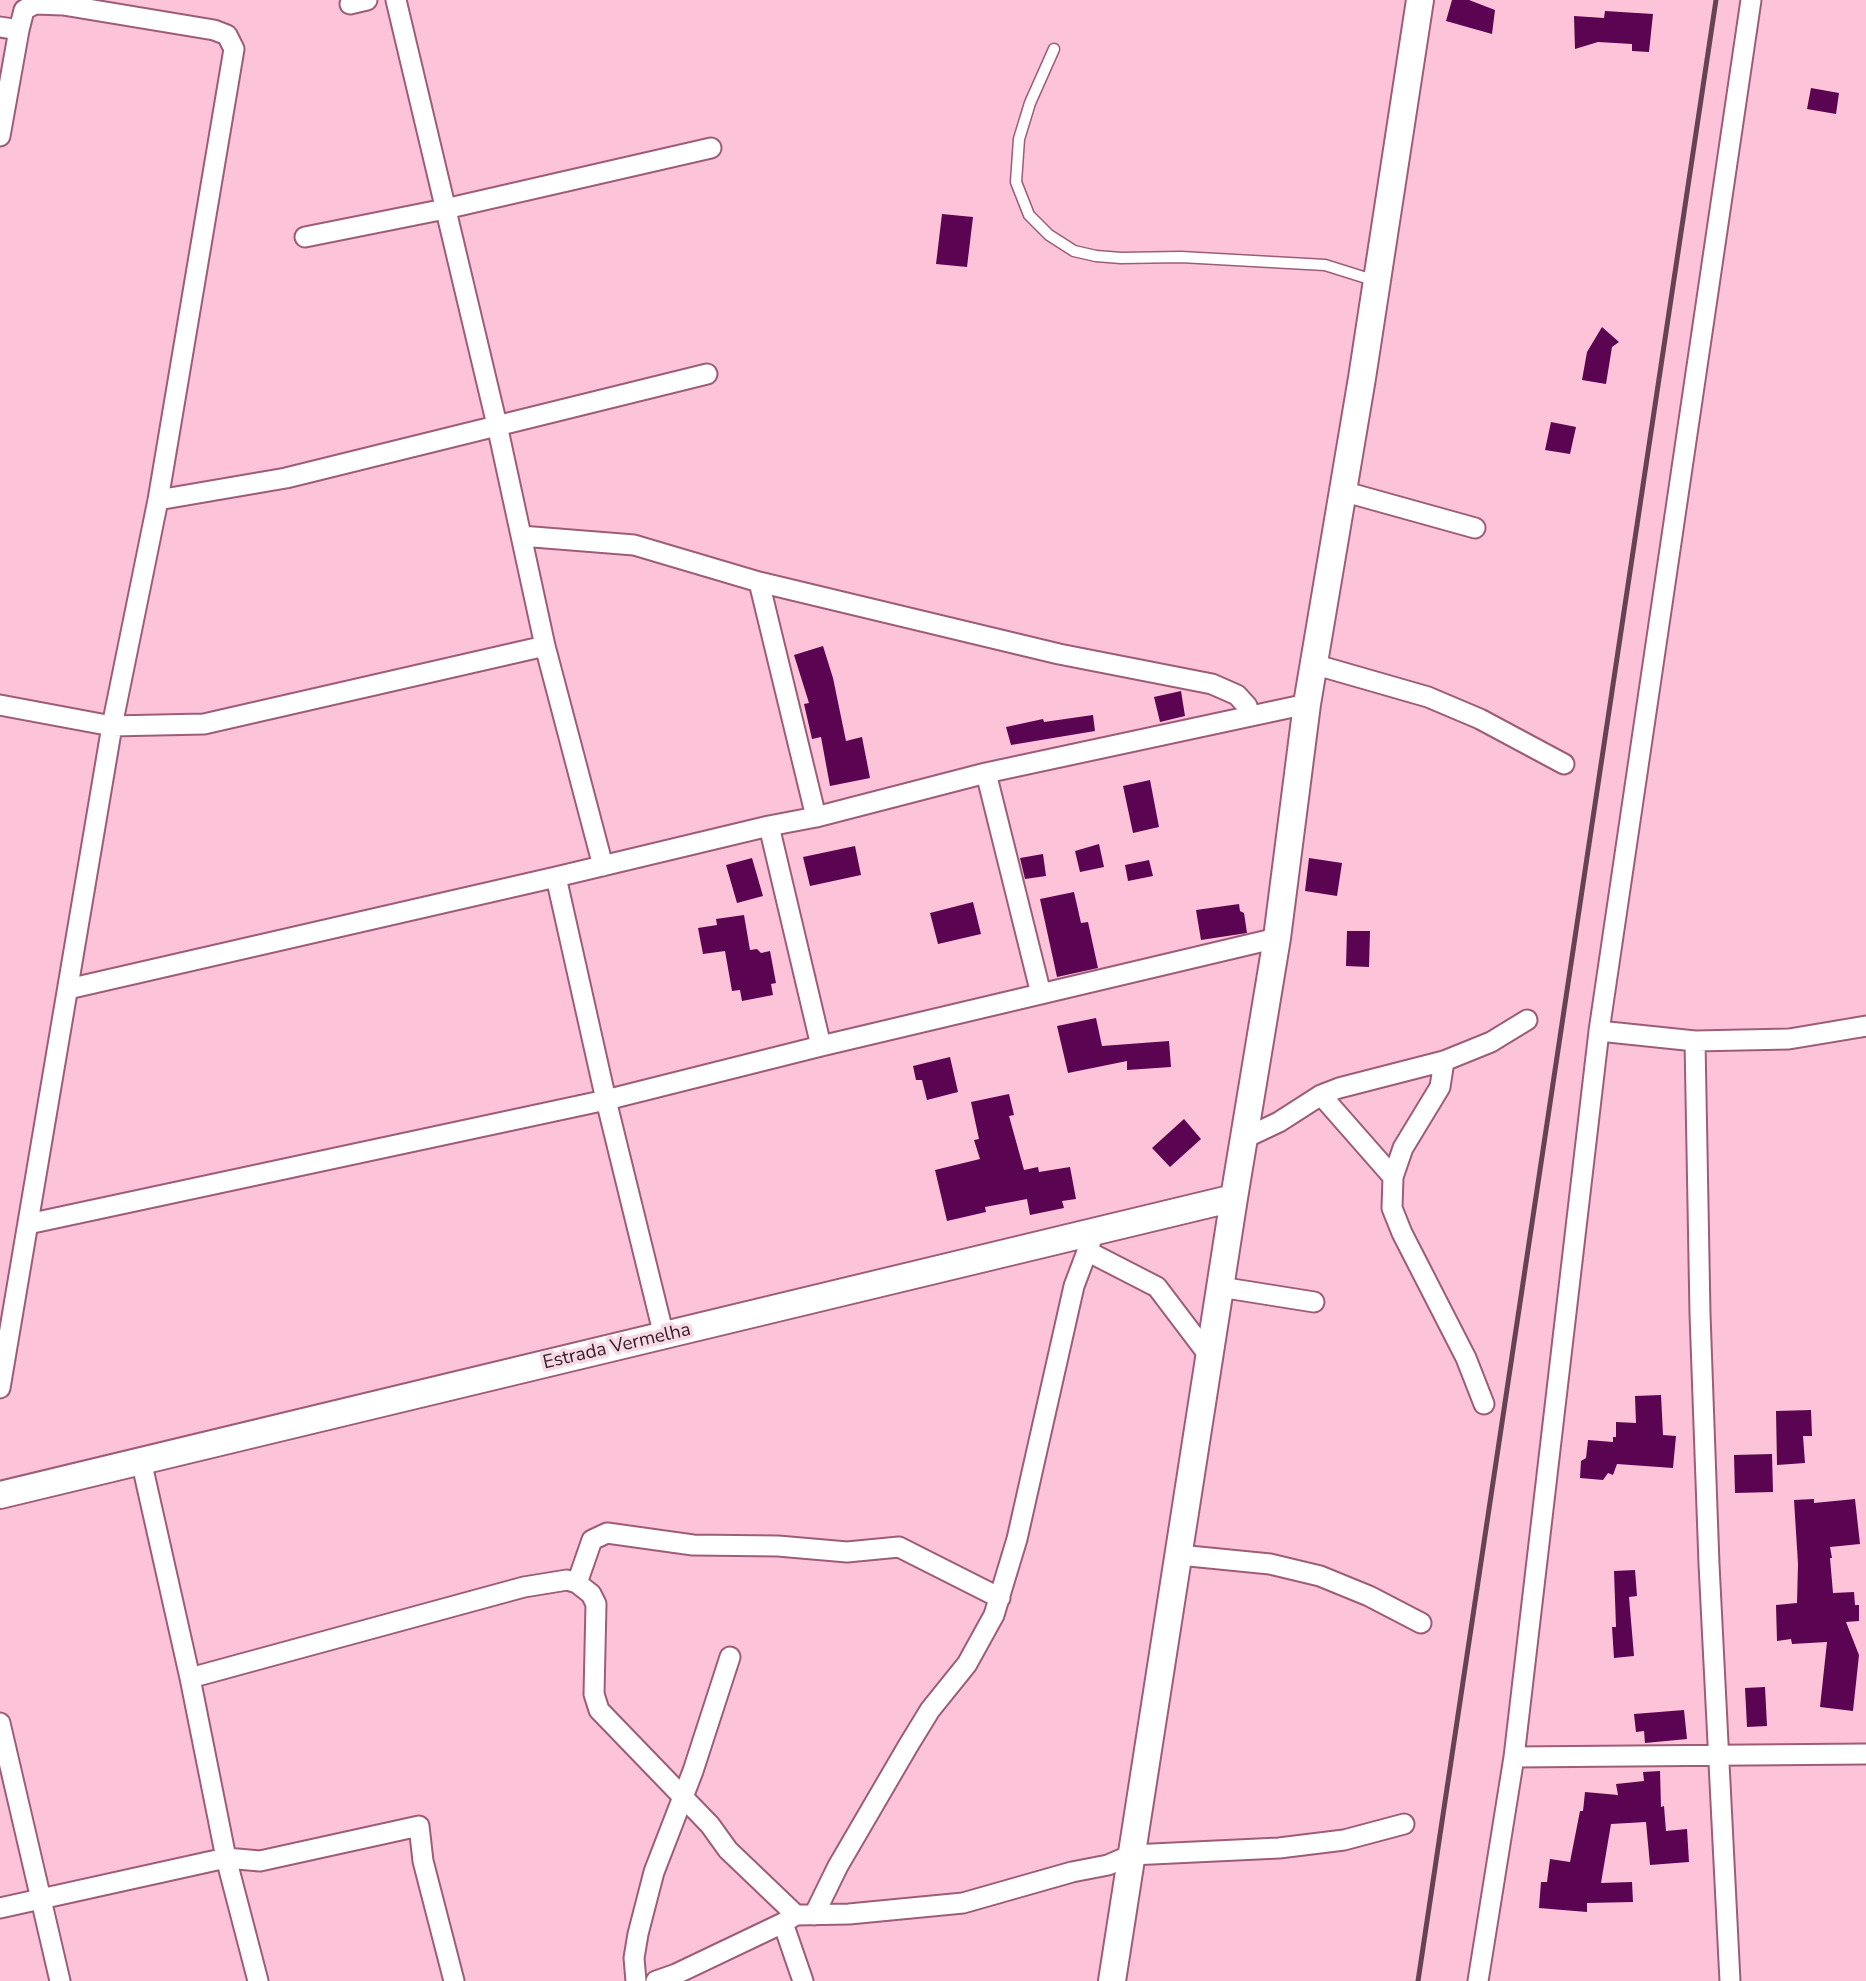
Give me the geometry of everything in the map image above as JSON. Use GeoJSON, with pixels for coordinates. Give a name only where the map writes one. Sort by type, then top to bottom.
{"type":"FeatureCollection","features":[{"type":"Feature","properties":{"kind":"street"},"geometry":{"type":"LineString","coordinates":[[396,0],[497,425],[545,646],[603,866]]}},
{"type":"Feature","properties":{"kind":"street"},"geometry":{"type":"LineString","coordinates":[[1112,1981],[1243,1139],[1277,938],[1313,664],[1420,0]]}},
{"type":"Feature","properties":{"kind":"street"},"geometry":{"type":"LineString","coordinates":[[1478,1981],[1514,1757],[1599,1031],[1751,0]]}},
{"type":"Feature","properties":{"kind":"street"},"geometry":{"type":"LineString","coordinates":[[0,136],[9,29],[24,10],[35,4],[63,5],[214,30],[227,35],[234,49],[158,500],[113,726],[0,1388]]}},
{"type":"Feature","properties":{"kind":"street"},"geometry":{"type":"LineString","coordinates":[[305,237],[445,209],[711,148]]}},
{"type":"Feature","properties":{"kind":"street"},"geometry":{"type":"LineString","coordinates":[[158,500],[286,478],[707,374]]}},
{"type":"Feature","properties":{"kind":"street"},"geometry":{"type":"LineString","coordinates":[[1342,491],[1475,528]]}},
{"type":"Feature","properties":{"kind":"street"},"geometry":{"type":"LineString","coordinates":[[522,536],[634,545],[760,582],[1059,654],[1212,684],[1237,695],[1247,706],[1250,716]]}},
{"type":"Feature","properties":{"kind":"street"},"geometry":{"type":"LineString","coordinates":[[760,582],[816,817]]}},
{"type":"Feature","properties":{"kind":"street"},"geometry":{"type":"LineString","coordinates":[[0,705],[113,726],[204,724],[545,646]]}},
{"type":"Feature","properties":{"kind":"street"},"geometry":{"type":"LineString","coordinates":[[1313,664],[1428,697],[1480,719],[1564,764]]}},
{"type":"Feature","properties":{"kind":"street"},"geometry":{"type":"LineString","coordinates":[[68,989],[816,817],[986,773],[1307,704]]}},
{"type":"Feature","properties":{"kind":"street"},"geometry":{"type":"LineString","coordinates":[[986,773],[1041,994]]}},
{"type":"Feature","properties":{"kind":"street"},"geometry":{"type":"LineString","coordinates":[[769,826],[821,1046]]}},
{"type":"Feature","properties":{"kind":"street"},"geometry":{"type":"LineString","coordinates":[[556,877],[606,1100],[664,1335]]}},
{"type":"Feature","properties":{"kind":"street"},"geometry":{"type":"LineString","coordinates":[[28,1224],[606,1100],[1277,938]]}},
{"type":"Feature","properties":{"kind":"street"},"geometry":{"type":"LineString","coordinates":[[1243,1139],[1279,1122],[1321,1095],[1444,1061],[1491,1042],[1527,1020]]}},
{"type":"Feature","properties":{"kind":"street"},"geometry":{"type":"LineString","coordinates":[[1599,1031],[1695,1041],[1789,1039],[1866,1026]]}},
{"type":"Feature","properties":{"kind":"street"},"geometry":{"type":"LineString","coordinates":[[1695,1041],[1700,1314],[1709,1564],[1730,1981]]}},
{"type":"Feature","properties":{"kind":"street"},"geometry":{"type":"LineString","coordinates":[[1444,1061],[1440,1087],[1403,1148],[1393,1177],[1392,1208],[1466,1358],[1484,1404]]}},
{"type":"Feature","properties":{"kind":"street"},"geometry":{"type":"LineString","coordinates":[[1321,1095],[1393,1177]]}},
{"type":"Feature","properties":{"kind":"street","name":"Estrada Vermelha"},"geometry":{"type":"LineString","coordinates":[[0,1495],[664,1335],[1091,1242],[1234,1198]]}},
{"type":"Feature","properties":{"kind":"street"},"geometry":{"type":"LineString","coordinates":[[797,1918],[853,1838],[930,1710],[967,1664],[994,1615],[1029,1490],[1073,1286],[1091,1242],[1157,1287],[1210,1357]]}},
{"type":"Feature","properties":{"kind":"street"},"geometry":{"type":"LineString","coordinates":[[1220,1287],[1314,1302]]}},
{"type":"Feature","properties":{"kind":"street"},"geometry":{"type":"LineString","coordinates":[[141,1460],[190,1678],[226,1858],[258,1981]]}},
{"type":"Feature","properties":{"kind":"street"},"geometry":{"type":"LineString","coordinates":[[577,1583],[592,1540],[607,1533],[693,1545],[778,1546],[847,1552],[899,1547],[1000,1598]]}},
{"type":"Feature","properties":{"kind":"street"},"geometry":{"type":"LineString","coordinates":[[1179,1555],[1270,1564],[1320,1576],[1369,1596],[1421,1623]]}},
{"type":"Feature","properties":{"kind":"street"},"geometry":{"type":"LineString","coordinates":[[190,1678],[524,1587],[567,1580],[577,1583],[591,1594],[596,1604],[594,1694],[599,1710],[710,1825],[728,1850],[797,1918],[803,1981]]}},
{"type":"Feature","properties":{"kind":"street"},"geometry":{"type":"LineString","coordinates":[[636,1981],[634,1958],[654,1872],[693,1771],[730,1657]]}},
{"type":"Feature","properties":{"kind":"street"},"geometry":{"type":"LineString","coordinates":[[0,1723],[60,1981]]}},
{"type":"Feature","properties":{"kind":"street"},"geometry":{"type":"LineString","coordinates":[[1514,1757],[1866,1754]]}},
{"type":"Feature","properties":{"kind":"street"},"geometry":{"type":"LineString","coordinates":[[656,1981],[797,1918],[962,1903],[1072,1872],[1108,1865],[1131,1855],[1279,1848],[1344,1840],[1405,1824]]}},
{"type":"Feature","properties":{"kind":"street"},"geometry":{"type":"LineString","coordinates":[[0,1908],[226,1858],[260,1861],[419,1825],[423,1861],[454,1981]]}},
{"type":"Feature","properties":{"kind":"lane"},"geometry":{"type":"LineString","coordinates":[[1054,49],[1030,103],[1019,139],[1016,182],[1029,215],[1049,235],[1074,251],[1096,256],[1181,257],[1325,265],[1376,282]]}},
{"type":"Feature","properties":{"kind":"building"},"geometry":{"type":"Polygon","coordinates":[[[1452,0],[1469,0],[1495,10],[1492,34],[1446,21],[1452,0]]]}},
{"type":"Feature","properties":{"kind":"building"},"geometry":{"type":"Polygon","coordinates":[[[1605,11],[1653,14],[1649,52],[1632,51],[1632,44],[1598,42],[1575,49],[1574,16],[1604,18],[1605,11]]]}},
{"type":"Feature","properties":{"kind":"building"},"geometry":{"type":"Polygon","coordinates":[[[1811,88],[1839,93],[1836,114],[1807,109],[1811,88]]]}},
{"type":"Feature","properties":{"kind":"building"},"geometry":{"type":"Polygon","coordinates":[[[942,214],[973,217],[967,267],[936,264],[942,214]]]}},
{"type":"Feature","properties":{"kind":"building"},"geometry":{"type":"Polygon","coordinates":[[[1602,327],[1619,342],[1612,347],[1606,384],[1582,380],[1587,352],[1602,327]]]}},
{"type":"Feature","properties":{"kind":"building"},"geometry":{"type":"Polygon","coordinates":[[[1551,422],[1576,427],[1570,454],[1545,450],[1551,422]]]}},
{"type":"Feature","properties":{"kind":"building"},"geometry":{"type":"Polygon","coordinates":[[[823,646],[833,678],[846,741],[862,737],[870,778],[830,786],[821,737],[812,739],[804,704],[809,703],[794,655],[823,646]]]}},
{"type":"Feature","properties":{"kind":"building"},"geometry":{"type":"Polygon","coordinates":[[[1181,691],[1185,716],[1160,722],[1154,697],[1181,691]]]}},
{"type":"Feature","properties":{"kind":"building"},"geometry":{"type":"Polygon","coordinates":[[[1093,715],[1095,731],[1011,745],[1006,727],[1043,719],[1044,722],[1093,715]]]}},
{"type":"Feature","properties":{"kind":"building"},"geometry":{"type":"Polygon","coordinates":[[[1150,780],[1159,827],[1133,833],[1123,786],[1150,780]]]}},
{"type":"Feature","properties":{"kind":"building"},"geometry":{"type":"Polygon","coordinates":[[[1099,844],[1104,867],[1080,872],[1075,851],[1099,844]]]}},
{"type":"Feature","properties":{"kind":"building"},"geometry":{"type":"Polygon","coordinates":[[[855,846],[861,875],[810,886],[803,857],[855,846]]]}},
{"type":"Feature","properties":{"kind":"building"},"geometry":{"type":"Polygon","coordinates":[[[1043,854],[1046,876],[1025,879],[1020,858],[1043,854]]]}},
{"type":"Feature","properties":{"kind":"building"},"geometry":{"type":"Polygon","coordinates":[[[752,858],[763,896],[737,903],[726,865],[752,858]]]}},
{"type":"Feature","properties":{"kind":"building"},"geometry":{"type":"Polygon","coordinates":[[[1309,858],[1342,863],[1337,896],[1305,891],[1309,858]]]}},
{"type":"Feature","properties":{"kind":"building"},"geometry":{"type":"Polygon","coordinates":[[[1149,860],[1153,876],[1128,881],[1125,865],[1149,860]]]}},
{"type":"Feature","properties":{"kind":"building"},"geometry":{"type":"Polygon","coordinates":[[[1074,892],[1081,923],[1088,922],[1098,968],[1057,977],[1040,899],[1074,892]]]}},
{"type":"Feature","properties":{"kind":"building"},"geometry":{"type":"Polygon","coordinates":[[[973,902],[981,934],[938,944],[930,913],[973,902]]]}},
{"type":"Feature","properties":{"kind":"building"},"geometry":{"type":"Polygon","coordinates":[[[1239,904],[1240,911],[1244,913],[1247,933],[1201,940],[1196,910],[1239,904]]]}},
{"type":"Feature","properties":{"kind":"building"},"geometry":{"type":"Polygon","coordinates":[[[744,915],[750,950],[757,949],[761,953],[770,951],[776,983],[771,984],[773,995],[742,1001],[740,990],[732,991],[725,951],[703,954],[698,928],[717,925],[716,919],[744,915]]]}},
{"type":"Feature","properties":{"kind":"building"},"geometry":{"type":"Polygon","coordinates":[[[1347,931],[1370,931],[1369,967],[1346,966],[1347,931]]]}},
{"type":"Feature","properties":{"kind":"building"},"geometry":{"type":"Polygon","coordinates":[[[1096,1018],[1102,1046],[1169,1041],[1171,1067],[1127,1070],[1127,1061],[1068,1073],[1057,1026],[1096,1018]]]}},
{"type":"Feature","properties":{"kind":"building"},"geometry":{"type":"Polygon","coordinates":[[[950,1057],[958,1092],[927,1100],[922,1080],[916,1080],[913,1066],[950,1057]]]}},
{"type":"Feature","properties":{"kind":"building"},"geometry":{"type":"Polygon","coordinates":[[[1009,1094],[1014,1115],[1009,1116],[1024,1170],[1038,1167],[1039,1172],[1070,1167],[1076,1199],[1062,1201],[1064,1208],[1030,1215],[1027,1199],[985,1207],[986,1212],[947,1221],[935,1170],[980,1159],[974,1140],[979,1139],[971,1102],[1009,1094]]]}},
{"type":"Feature","properties":{"kind":"building"},"geometry":{"type":"Polygon","coordinates":[[[1184,1119],[1201,1139],[1170,1167],[1152,1148],[1184,1119]]]}},
{"type":"Feature","properties":{"kind":"building"},"geometry":{"type":"Polygon","coordinates":[[[1661,1395],[1663,1435],[1676,1436],[1673,1468],[1617,1464],[1613,1475],[1608,1473],[1603,1480],[1580,1478],[1581,1461],[1586,1458],[1588,1440],[1613,1442],[1613,1437],[1616,1437],[1616,1422],[1636,1423],[1635,1396],[1661,1395]]]}},
{"type":"Feature","properties":{"kind":"building"},"geometry":{"type":"Polygon","coordinates":[[[1811,1410],[1812,1436],[1803,1436],[1805,1463],[1777,1465],[1776,1411],[1811,1410]]]}},
{"type":"Feature","properties":{"kind":"building"},"geometry":{"type":"Polygon","coordinates":[[[1772,1454],[1773,1492],[1735,1493],[1734,1455],[1772,1454]]]}},
{"type":"Feature","properties":{"kind":"building"},"geometry":{"type":"Polygon","coordinates":[[[1814,1499],[1814,1503],[1855,1499],[1860,1544],[1830,1547],[1833,1593],[1854,1592],[1855,1605],[1859,1605],[1859,1621],[1846,1622],[1859,1655],[1853,1711],[1820,1707],[1827,1642],[1792,1644],[1791,1639],[1777,1641],[1776,1605],[1797,1603],[1798,1564],[1794,1500],[1814,1499]]]}},
{"type":"Feature","properties":{"kind":"building"},"geometry":{"type":"Polygon","coordinates":[[[1635,1570],[1637,1596],[1629,1597],[1634,1656],[1614,1658],[1614,1571],[1635,1570]]]}},
{"type":"Feature","properties":{"kind":"building"},"geometry":{"type":"Polygon","coordinates":[[[1765,1687],[1767,1726],[1747,1727],[1745,1688],[1765,1687]]]}},
{"type":"Feature","properties":{"kind":"building"},"geometry":{"type":"Polygon","coordinates":[[[1684,1710],[1687,1739],[1645,1743],[1644,1731],[1636,1732],[1634,1714],[1684,1710]]]}},
{"type":"Feature","properties":{"kind":"building"},"geometry":{"type":"Polygon","coordinates":[[[1660,1771],[1661,1807],[1664,1806],[1666,1831],[1687,1829],[1689,1862],[1650,1865],[1646,1822],[1611,1824],[1601,1883],[1632,1882],[1633,1902],[1587,1903],[1587,1912],[1539,1908],[1541,1882],[1547,1882],[1550,1859],[1570,1862],[1585,1792],[1618,1795],[1616,1784],[1644,1781],[1643,1772],[1660,1771]]]}},
{"type":"Feature","properties":{"kind":"railway"},"geometry":{"type":"LineString","coordinates":[[1418,1981],[1716,0]]}}]}
